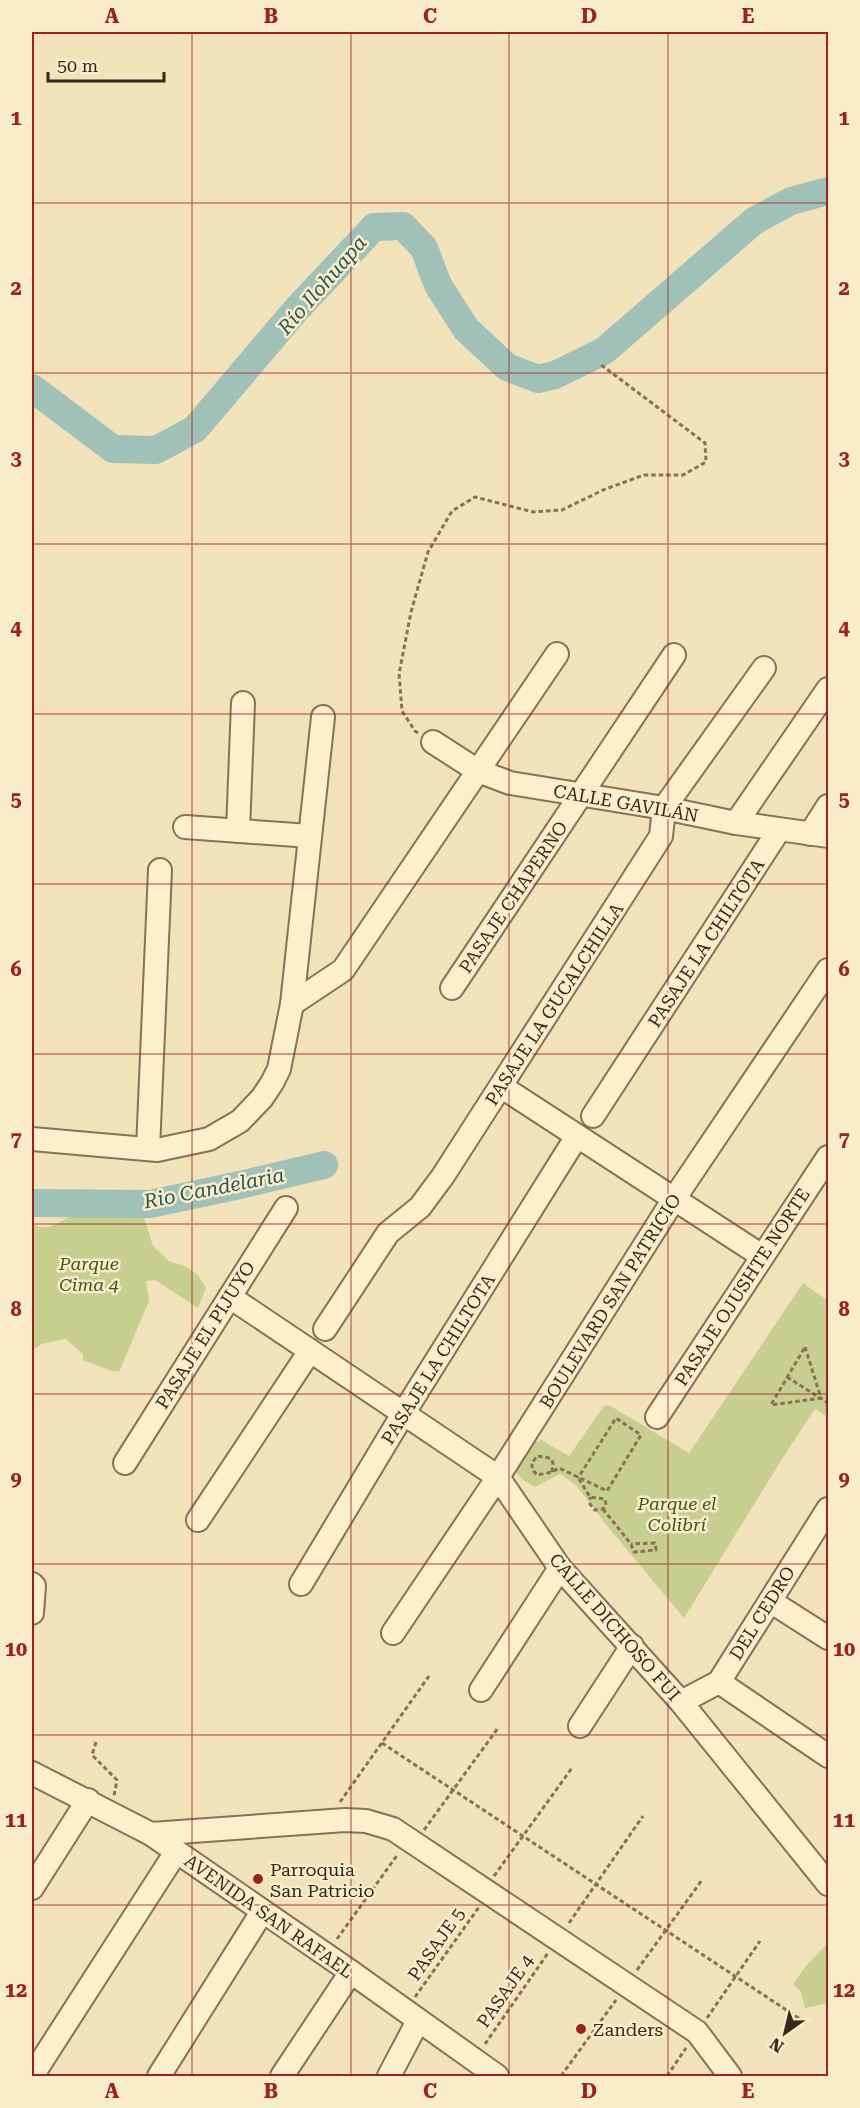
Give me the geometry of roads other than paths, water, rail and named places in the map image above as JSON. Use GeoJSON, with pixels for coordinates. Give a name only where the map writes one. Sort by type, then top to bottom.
{"type":"FeatureCollection","features":[{"type":"Feature","properties":{"kind":"street"},"geometry":{"type":"LineString","coordinates":[[292,1004],[343,970],[557,654]]}},
{"type":"Feature","properties":{"kind":"street","name":"PASAJE CHAPERNO"},"geometry":{"type":"LineString","coordinates":[[452,988],[674,655]]}},
{"type":"Feature","properties":{"kind":"street","name":"PASAJE LA GUCALCHILLA"},"geometry":{"type":"LineString","coordinates":[[325,1329],[388,1233],[420,1207],[443,1176],[661,836],[664,808],[764,668]]}},
{"type":"Feature","properties":{"kind":"street"},"geometry":{"type":"LineString","coordinates":[[736,823],[828,689]]}},
{"type":"Feature","properties":{"kind":"street"},"geometry":{"type":"LineString","coordinates":[[238,831],[243,703]]}},
{"type":"Feature","properties":{"kind":"street"},"geometry":{"type":"LineString","coordinates":[[32,1139],[156,1150],[209,1139],[240,1121],[262,1098],[279,1069],[292,1004],[323,717]]}},
{"type":"Feature","properties":{"kind":"street","name":"CALLE GAVILÁN"},"geometry":{"type":"LineString","coordinates":[[433,742],[478,771],[510,783],[664,808],[736,823],[819,835]]}},
{"type":"Feature","properties":{"kind":"street"},"geometry":{"type":"LineString","coordinates":[[819,835],[828,806]]}},
{"type":"Feature","properties":{"kind":"street"},"geometry":{"type":"LineString","coordinates":[[185,827],[310,836]]}},
{"type":"Feature","properties":{"kind":"street","name":"PASAJE LA CHILTOTA"},"geometry":{"type":"LineString","coordinates":[[593,1116],[779,830]]}},
{"type":"Feature","properties":{"kind":"street"},"geometry":{"type":"LineString","coordinates":[[148,1149],[160,870]]}},
{"type":"Feature","properties":{"kind":"street","name":"BOULEVARD SAN PATRICIO"},"geometry":{"type":"LineString","coordinates":[[393,1633],[498,1477],[674,1199],[828,970]]}},
{"type":"Feature","properties":{"kind":"street"},"geometry":{"type":"LineString","coordinates":[[502,1087],[762,1256]]}},
{"type":"Feature","properties":{"kind":"street","name":"PASAJE LA CHILTOTA"},"geometry":{"type":"LineString","coordinates":[[301,1584],[403,1414],[577,1136]]}},
{"type":"Feature","properties":{"kind":"street","name":"PASAJE OJUSHTE NORTE"},"geometry":{"type":"LineString","coordinates":[[657,1417],[828,1157]]}},
{"type":"Feature","properties":{"kind":"street","name":"PASAJE EL PIJUYO"},"geometry":{"type":"LineString","coordinates":[[125,1463],[286,1208]]}},
{"type":"Feature","properties":{"kind":"street","name":"CALLE DICHOSO FUI"},"geometry":{"type":"LineString","coordinates":[[230,1297],[498,1477],[560,1568],[681,1702],[828,1884]]}},
{"type":"Feature","properties":{"kind":"street"},"geometry":{"type":"LineString","coordinates":[[198,1520],[310,1351]]}},
{"type":"Feature","properties":{"kind":"street","name":"DEL CEDRO"},"geometry":{"type":"LineString","coordinates":[[719,1682],[826,1517]]}},
{"type":"Feature","properties":{"kind":"street"},"geometry":{"type":"LineString","coordinates":[[481,1690],[560,1568]]}},
{"type":"Feature","properties":{"kind":"street"},"geometry":{"type":"LineString","coordinates":[[32,1584],[32,1613]]}},
{"type":"Feature","properties":{"kind":"street"},"geometry":{"type":"LineString","coordinates":[[770,1601],[828,1638]]}},
{"type":"Feature","properties":{"kind":"street"},"geometry":{"type":"LineString","coordinates":[[580,1726],[632,1646]]}},
{"type":"Feature","properties":{"kind":"street"},"geometry":{"type":"LineString","coordinates":[[681,1702],[719,1682],[828,1756]]}},
{"type":"Feature","properties":{"kind":"street","name":"AVENIDA SAN RAFAEL"},"geometry":{"type":"LineString","coordinates":[[32,1773],[151,1834],[497,2076]]}},
{"type":"Feature","properties":{"kind":"street"},"geometry":{"type":"LineString","coordinates":[[32,1888],[88,1800]]}},
{"type":"Feature","properties":{"kind":"street"},"geometry":{"type":"LineString","coordinates":[[151,1834],[327,1821],[366,1821],[393,1829],[698,2032],[730,2076]]}},
{"type":"Feature","properties":{"kind":"street"},"geometry":{"type":"LineString","coordinates":[[32,2076],[176,1852]]}},
{"type":"Feature","properties":{"kind":"street"},"geometry":{"type":"LineString","coordinates":[[159,2076],[262,1912]]}},
{"type":"Feature","properties":{"kind":"street"},"geometry":{"type":"LineString","coordinates":[[282,2076],[351,1972]]}},
{"type":"Feature","properties":{"kind":"street"},"geometry":{"type":"LineString","coordinates":[[389,2076],[412,2016]]}},
{"type":"Feature","properties":{"kind":"waterway","name":"Río Ilohuapa"},"geometry":{"type":"LineString","coordinates":[[32,388],[113,449],[156,450],[195,429],[296,310],[374,227],[403,226],[424,248],[438,285],[466,329],[507,367],[538,379],[555,375],[604,351],[754,221],[791,201],[828,191]]}},
{"type":"Feature","properties":{"kind":"waterway","name":"Rio Candelaria"},"geometry":{"type":"LineString","coordinates":[[32,1203],[150,1204],[324,1165]]}},
{"type":"Feature","properties":{"kind":"place","name":"Parroquia San Patricio"},"geometry":{"type":"Point","coordinates":[258,1879]}},
{"type":"Feature","properties":{"kind":"place","name":"Zanders"},"geometry":{"type":"Point","coordinates":[581,2029]}},
{"type":"Feature","properties":{"kind":"park label","name":"Parque Cima 4"},"geometry":{"type":"Point","coordinates":[89,1273]}},
{"type":"Feature","properties":{"kind":"park label","name":"Parque el Colibrí"},"geometry":{"type":"Point","coordinates":[677,1513]}}]}
